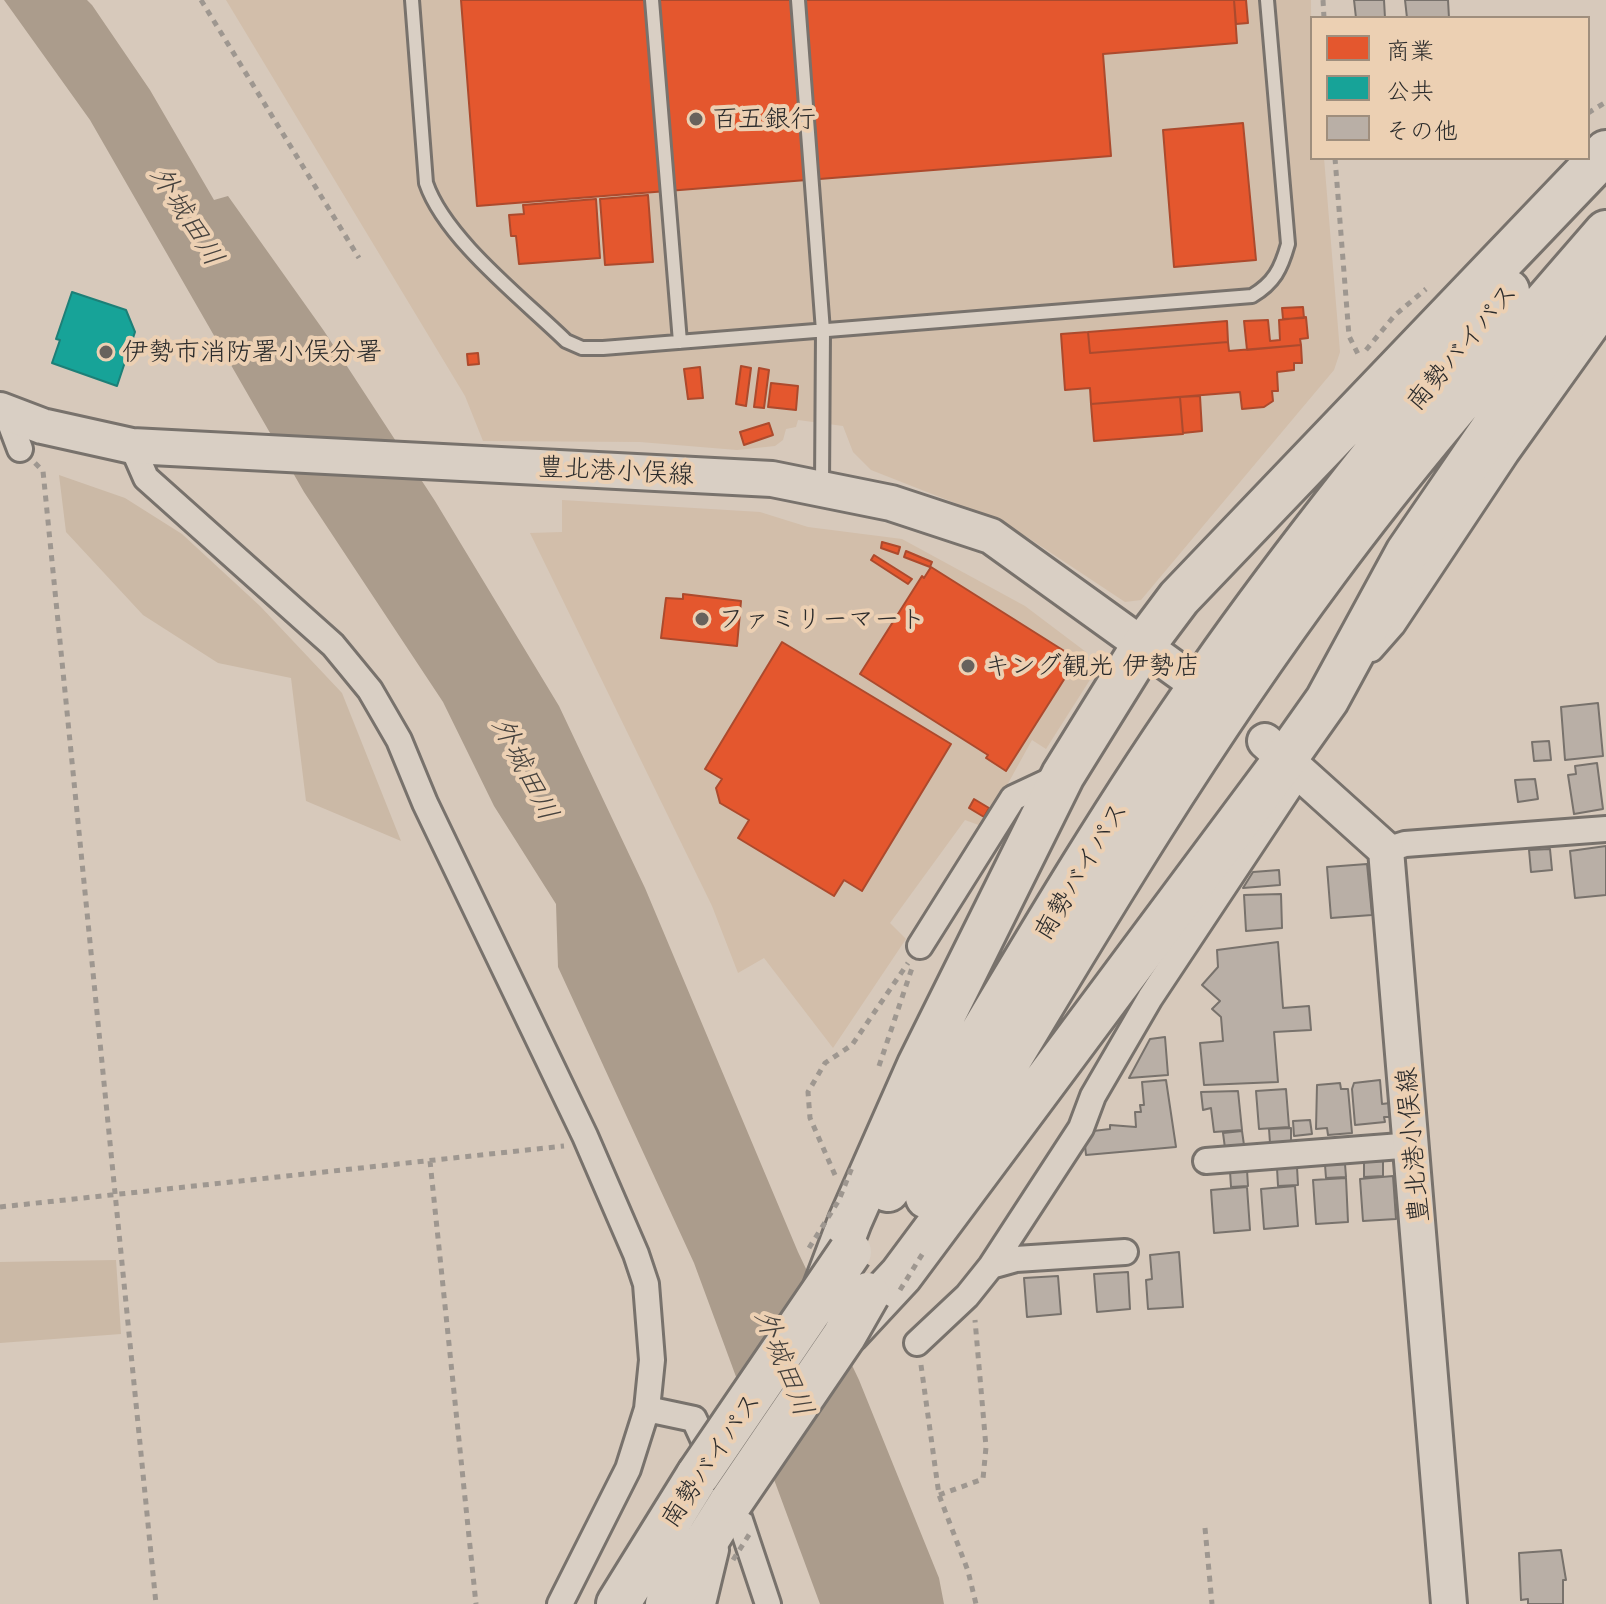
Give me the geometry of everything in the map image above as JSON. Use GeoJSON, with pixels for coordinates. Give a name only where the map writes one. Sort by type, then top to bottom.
{"type":"FeatureCollection","features":[{"type":"Feature","properties":{"kind":"highway"},"geometry":{"type":"LineString","coordinates":[[819,1303],[850,1221],[919,1065],[1063,775],[1143,646],[1179,598],[1606,152]]}},
{"type":"Feature","properties":{"kind":"highway","name":"南勢バイパス"},"geometry":{"type":"LineString","coordinates":[[618,1604],[698,1475],[819,1303],[1129,791],[1207,675],[1402,419],[1516,280],[1606,181]]}},
{"type":"Feature","properties":{"kind":"highway","name":"南勢バイパス"},"geometry":{"type":"LineString","coordinates":[[667,1604],[731,1502],[844,1336],[1161,809],[1236,697],[1325,572],[1426,441],[1606,232]]}},
{"type":"Feature","properties":{"kind":"highway"},"geometry":{"type":"LineString","coordinates":[[844,1336],[901,1275],[1327,700],[1407,553],[1580,301],[1606,270]]}},
{"type":"Feature","properties":{"kind":"main road","name":"豊北港小俣線"},"geometry":{"type":"LineString","coordinates":[[3,411],[42,426],[132,446],[772,479],[891,503],[991,536],[1184,675]]}},
{"type":"Feature","properties":{"kind":"main road"},"geometry":{"type":"LineString","coordinates":[[1284,757],[1386,850]]}},
{"type":"Feature","properties":{"kind":"main road","name":"豊北港小俣線"},"geometry":{"type":"LineString","coordinates":[[1386,850],[1414,1145],[1449,1604]]}},
{"type":"Feature","properties":{"kind":"street"},"geometry":{"type":"LineString","coordinates":[[1327,700],[1393,624],[1506,454],[1606,314]]}},
{"type":"Feature","properties":{"kind":"street"},"geometry":{"type":"LineString","coordinates":[[3,411],[20,449]]}},
{"type":"Feature","properties":{"kind":"street"},"geometry":{"type":"LineString","coordinates":[[132,446],[146,478],[333,645],[370,690],[399,740],[425,803],[585,1136],[646,1284],[652,1360],[647,1409],[628,1469],[560,1604]]}},
{"type":"Feature","properties":{"kind":"street"},"geometry":{"type":"LineString","coordinates":[[917,1343],[967,1296],[991,1266],[1081,1128],[1093,1096],[1284,757]]}},
{"type":"Feature","properties":{"kind":"street"},"geometry":{"type":"LineString","coordinates":[[920,946],[1013,798],[1063,775]]}},
{"type":"Feature","properties":{"kind":"street"},"geometry":{"type":"LineString","coordinates":[[1386,850],[1405,844],[1606,829]]}},
{"type":"Feature","properties":{"kind":"street"},"geometry":{"type":"LineString","coordinates":[[1206,1161],[1414,1145]]}},
{"type":"Feature","properties":{"kind":"street"},"geometry":{"type":"LineString","coordinates":[[991,1266],[1016,1259],[1125,1252]]}},
{"type":"Feature","properties":{"kind":"street"},"geometry":{"type":"LineString","coordinates":[[647,1409],[694,1419],[739,1517],[765,1602]]}},
{"type":"Feature","properties":{"kind":"street"},"geometry":{"type":"LineString","coordinates":[[703,1604],[709,1572],[731,1502]]}},
{"type":"Feature","properties":{"kind":"lane"},"geometry":{"type":"LineString","coordinates":[[412,0],[426,183],[432,201],[450,228],[566,341],[582,348],[1252,296],[1268,286],[1281,269],[1288,244],[1267,0]]}},
{"type":"Feature","properties":{"kind":"lane"},"geometry":{"type":"LineString","coordinates":[[652,0],[680,342]]}},
{"type":"Feature","properties":{"kind":"lane"},"geometry":{"type":"LineString","coordinates":[[798,0],[823,331],[822,489]]}},
{"type":"Feature","properties":{"kind":"path"},"geometry":{"type":"LineString","coordinates":[[201,0],[359,258]]}},
{"type":"Feature","properties":{"kind":"path"},"geometry":{"type":"LineString","coordinates":[[1335,160],[1349,336],[1360,358]]}},
{"type":"Feature","properties":{"kind":"path"},"geometry":{"type":"LineString","coordinates":[[20,449],[43,471],[156,1604]]}},
{"type":"Feature","properties":{"kind":"path"},"geometry":{"type":"LineString","coordinates":[[836,1178],[810,1118],[808,1092],[825,1063],[852,1045],[920,946]]}},
{"type":"Feature","properties":{"kind":"path"},"geometry":{"type":"LineString","coordinates":[[0,1207],[563,1146],[585,1136]]}},
{"type":"Feature","properties":{"kind":"path"},"geometry":{"type":"LineString","coordinates":[[430,1161],[476,1604]]}},
{"type":"Feature","properties":{"kind":"path"},"geometry":{"type":"LineString","coordinates":[[939,1495],[983,1479],[986,1447],[974,1306],[967,1296]]}},
{"type":"Feature","properties":{"kind":"path"},"geometry":{"type":"LineString","coordinates":[[917,1343],[939,1495],[968,1571],[976,1604]]}},
{"type":"Feature","properties":{"kind":"path"},"geometry":{"type":"LineString","coordinates":[[1205,1528],[1212,1604]]}},
{"type":"Feature","properties":{"kind":"shaded area"},"geometry":{"type":"Polygon","coordinates":[[[226,0],[1311,0],[1310,160],[1324,160],[1340,352],[1334,370],[1141,600],[1125,602],[1027,537],[955,503],[871,470],[853,452],[843,426],[798,420],[796,427],[786,429],[783,440],[775,446],[737,450],[640,442],[483,441],[465,396],[226,0]]]}},
{"type":"Feature","properties":{"kind":"shaded area"},"geometry":{"type":"Polygon","coordinates":[[[59,475],[125,498],[182,534],[260,606],[342,693],[401,841],[306,801],[291,678],[218,663],[143,615],[66,532],[59,475]]]}},
{"type":"Feature","properties":{"kind":"shaded area"},"geometry":{"type":"Polygon","coordinates":[[[562,500],[760,512],[808,527],[902,539],[1025,606],[1086,652],[1093,675],[1046,749],[1032,740],[984,827],[965,820],[890,923],[906,939],[833,1048],[764,958],[738,973],[712,906],[530,533],[562,532],[562,500]]]}},
{"type":"Feature","properties":{"kind":"shaded area"},"geometry":{"type":"Polygon","coordinates":[[[116,1260],[121,1334],[0,1343],[0,1262],[116,1260]]]}},
{"type":"Feature","properties":{"kind":"water","name":"外城田川"},"geometry":{"type":"Polygon","coordinates":[[[4,0],[87,0],[92,5],[150,90],[214,200],[228,196],[324,331],[435,501],[559,706],[645,888],[798,1252],[859,1380],[939,1578],[944,1604],[820,1604],[694,1263],[558,967],[556,904],[494,806],[443,702],[304,492],[90,120],[4,0]]]}},
{"type":"Feature","properties":{"kind":"building: 商業"},"geometry":{"type":"Polygon","coordinates":[[[461,0],[1234,0],[1237,43],[1103,54],[1111,156],[477,206],[461,0]]]}},
{"type":"Feature","properties":{"kind":"building: 商業"},"geometry":{"type":"Polygon","coordinates":[[[1234,0],[1246,0],[1248,23],[1236,24],[1234,0]]]}},
{"type":"Feature","properties":{"kind":"building: 商業"},"geometry":{"type":"Polygon","coordinates":[[[1243,123],[1256,260],[1174,267],[1163,130],[1243,123]]]}},
{"type":"Feature","properties":{"kind":"building: 商業"},"geometry":{"type":"Polygon","coordinates":[[[648,195],[653,262],[605,265],[600,199],[648,195]]]}},
{"type":"Feature","properties":{"kind":"building: 商業"},"geometry":{"type":"Polygon","coordinates":[[[596,199],[600,258],[519,264],[516,236],[511,236],[509,215],[524,214],[523,205],[596,199]]]}},
{"type":"Feature","properties":{"kind":"building: 商業"},"geometry":{"type":"Polygon","coordinates":[[[1303,307],[1304,318],[1283,319],[1282,308],[1303,307]]]}},
{"type":"Feature","properties":{"kind":"building: 商業"},"geometry":{"type":"Polygon","coordinates":[[[1306,317],[1308,338],[1300,339],[1301,345],[1247,350],[1244,321],[1268,320],[1270,341],[1280,340],[1279,320],[1306,317]]]}},
{"type":"Feature","properties":{"kind":"building: 商業"},"geometry":{"type":"Polygon","coordinates":[[[1227,321],[1228,342],[1090,353],[1088,332],[1227,321]]]}},
{"type":"Feature","properties":{"kind":"building: 商業"},"geometry":{"type":"Polygon","coordinates":[[[1088,332],[1090,353],[1228,342],[1229,351],[1301,345],[1302,363],[1294,363],[1294,370],[1277,372],[1278,391],[1272,391],[1273,401],[1264,407],[1242,409],[1240,392],[1091,404],[1090,388],[1065,390],[1061,334],[1088,332]]]}},
{"type":"Feature","properties":{"kind":"building: 商業"},"geometry":{"type":"Polygon","coordinates":[[[478,353],[479,364],[468,365],[467,354],[478,353]]]}},
{"type":"Feature","properties":{"kind":"building: 商業"},"geometry":{"type":"Polygon","coordinates":[[[741,366],[751,368],[746,406],[736,404],[741,366]]]}},
{"type":"Feature","properties":{"kind":"building: 商業"},"geometry":{"type":"Polygon","coordinates":[[[700,367],[703,398],[688,399],[684,369],[700,367]]]}},
{"type":"Feature","properties":{"kind":"building: 商業"},"geometry":{"type":"Polygon","coordinates":[[[759,368],[769,370],[764,408],[754,407],[759,368]]]}},
{"type":"Feature","properties":{"kind":"building: 商業"},"geometry":{"type":"Polygon","coordinates":[[[771,383],[798,386],[796,410],[768,407],[771,383]]]}},
{"type":"Feature","properties":{"kind":"building: 商業"},"geometry":{"type":"Polygon","coordinates":[[[1200,396],[1202,431],[1183,433],[1180,397],[1200,396]]]}},
{"type":"Feature","properties":{"kind":"building: 商業"},"geometry":{"type":"Polygon","coordinates":[[[1180,397],[1183,434],[1094,441],[1091,404],[1180,397]]]}},
{"type":"Feature","properties":{"kind":"building: 商業"},"geometry":{"type":"Polygon","coordinates":[[[769,423],[773,435],[744,445],[740,432],[769,423]]]}},
{"type":"Feature","properties":{"kind":"building: 商業"},"geometry":{"type":"Polygon","coordinates":[[[882,542],[900,547],[898,554],[881,548],[882,542]]]}},
{"type":"Feature","properties":{"kind":"building: 商業"},"geometry":{"type":"Polygon","coordinates":[[[906,551],[932,562],[930,567],[904,557],[906,551]]]}},
{"type":"Feature","properties":{"kind":"building: 商業"},"geometry":{"type":"Polygon","coordinates":[[[874,555],[912,579],[908,584],[871,560],[874,555]]]}},
{"type":"Feature","properties":{"kind":"building: 商業","name":"キング観光 伊勢店"},"geometry":{"type":"Polygon","coordinates":[[[931,567],[1077,659],[1006,771],[986,758],[988,755],[860,674],[922,576],[924,578],[931,567]]]}},
{"type":"Feature","properties":{"kind":"building: 商業","name":"ファミリーマート"},"geometry":{"type":"Polygon","coordinates":[[[683,594],[741,601],[737,646],[661,638],[666,598],[683,599],[683,594]]]}},
{"type":"Feature","properties":{"kind":"building: 商業"},"geometry":{"type":"Polygon","coordinates":[[[782,642],[951,744],[862,891],[844,880],[834,896],[738,838],[749,820],[720,803],[716,788],[722,779],[705,769],[782,642]]]}},
{"type":"Feature","properties":{"kind":"building: 商業"},"geometry":{"type":"Polygon","coordinates":[[[974,799],[989,808],[984,817],[969,808],[974,799]]]}},
{"type":"Feature","properties":{"kind":"building: 公共"},"geometry":{"type":"Polygon","coordinates":[[[72,292],[126,310],[135,332],[117,386],[52,363],[60,340],[56,339],[72,292]]]}},
{"type":"Feature","properties":{"kind":"building: その他"},"geometry":{"type":"Polygon","coordinates":[[[1354,0],[1384,0],[1385,16],[1356,16],[1354,0]]]}},
{"type":"Feature","properties":{"kind":"building: その他"},"geometry":{"type":"Polygon","coordinates":[[[1405,0],[1448,0],[1449,16],[1407,16],[1405,0]]]}},
{"type":"Feature","properties":{"kind":"building: その他"},"geometry":{"type":"Polygon","coordinates":[[[1598,703],[1603,756],[1565,760],[1561,707],[1598,703]]]}},
{"type":"Feature","properties":{"kind":"building: その他"},"geometry":{"type":"Polygon","coordinates":[[[1549,741],[1551,760],[1534,761],[1532,742],[1549,741]]]}},
{"type":"Feature","properties":{"kind":"building: その他"},"geometry":{"type":"Polygon","coordinates":[[[1597,763],[1603,809],[1574,814],[1568,775],[1576,774],[1575,766],[1597,763]]]}},
{"type":"Feature","properties":{"kind":"building: その他"},"geometry":{"type":"Polygon","coordinates":[[[1535,779],[1538,799],[1518,802],[1515,780],[1535,779]]]}},
{"type":"Feature","properties":{"kind":"building: その他"},"geometry":{"type":"Polygon","coordinates":[[[1606,846],[1606,895],[1575,898],[1570,851],[1606,846]]]}},
{"type":"Feature","properties":{"kind":"building: その他"},"geometry":{"type":"Polygon","coordinates":[[[1550,849],[1552,870],[1531,872],[1529,850],[1550,849]]]}},
{"type":"Feature","properties":{"kind":"building: その他"},"geometry":{"type":"Polygon","coordinates":[[[1367,864],[1372,915],[1331,918],[1327,867],[1367,864]]]}},
{"type":"Feature","properties":{"kind":"building: その他"},"geometry":{"type":"Polygon","coordinates":[[[1279,870],[1280,885],[1243,888],[1253,872],[1279,870]]]}},
{"type":"Feature","properties":{"kind":"building: その他"},"geometry":{"type":"Polygon","coordinates":[[[1281,894],[1282,928],[1246,931],[1244,895],[1281,894]]]}},
{"type":"Feature","properties":{"kind":"building: その他"},"geometry":{"type":"Polygon","coordinates":[[[1278,942],[1283,1008],[1309,1006],[1311,1030],[1274,1032],[1278,1082],[1204,1085],[1200,1043],[1223,1041],[1221,1017],[1212,1009],[1220,1001],[1202,985],[1218,967],[1217,950],[1278,942]]]}},
{"type":"Feature","properties":{"kind":"building: その他"},"geometry":{"type":"Polygon","coordinates":[[[1165,1037],[1168,1075],[1129,1078],[1150,1039],[1165,1037]]]}},
{"type":"Feature","properties":{"kind":"building: その他"},"geometry":{"type":"Polygon","coordinates":[[[1166,1080],[1176,1147],[1086,1155],[1085,1145],[1093,1131],[1110,1129],[1110,1125],[1136,1127],[1135,1112],[1141,1112],[1140,1105],[1144,1105],[1142,1082],[1166,1080]]]}},
{"type":"Feature","properties":{"kind":"building: その他"},"geometry":{"type":"Polygon","coordinates":[[[1380,1080],[1382,1104],[1390,1103],[1391,1117],[1384,1117],[1385,1122],[1355,1125],[1354,1083],[1380,1080]]]}},
{"type":"Feature","properties":{"kind":"building: その他"},"geometry":{"type":"Polygon","coordinates":[[[1340,1083],[1341,1089],[1348,1089],[1352,1133],[1328,1135],[1327,1128],[1316,1129],[1317,1085],[1340,1083]]]}},
{"type":"Feature","properties":{"kind":"building: その他"},"geometry":{"type":"Polygon","coordinates":[[[1286,1089],[1289,1127],[1259,1129],[1256,1091],[1286,1089]]]}},
{"type":"Feature","properties":{"kind":"building: その他"},"geometry":{"type":"Polygon","coordinates":[[[1238,1091],[1242,1130],[1214,1132],[1211,1108],[1203,1110],[1201,1092],[1238,1091]]]}},
{"type":"Feature","properties":{"kind":"building: その他"},"geometry":{"type":"Polygon","coordinates":[[[1310,1120],[1312,1134],[1294,1136],[1293,1121],[1310,1120]]]}},
{"type":"Feature","properties":{"kind":"building: その他"},"geometry":{"type":"Polygon","coordinates":[[[1291,1128],[1291,1141],[1270,1143],[1269,1129],[1291,1128]]]}},
{"type":"Feature","properties":{"kind":"building: その他"},"geometry":{"type":"Polygon","coordinates":[[[1242,1131],[1244,1145],[1225,1148],[1223,1133],[1242,1131]]]}},
{"type":"Feature","properties":{"kind":"building: その他"},"geometry":{"type":"Polygon","coordinates":[[[1383,1161],[1383,1176],[1364,1177],[1364,1162],[1383,1161]]]}},
{"type":"Feature","properties":{"kind":"building: その他"},"geometry":{"type":"Polygon","coordinates":[[[1345,1164],[1346,1177],[1326,1178],[1325,1165],[1345,1164]]]}},
{"type":"Feature","properties":{"kind":"building: その他"},"geometry":{"type":"Polygon","coordinates":[[[1297,1167],[1298,1185],[1278,1186],[1277,1168],[1297,1167]]]}},
{"type":"Feature","properties":{"kind":"building: その他"},"geometry":{"type":"Polygon","coordinates":[[[1247,1170],[1248,1186],[1231,1187],[1230,1171],[1247,1170]]]}},
{"type":"Feature","properties":{"kind":"building: その他"},"geometry":{"type":"Polygon","coordinates":[[[1393,1176],[1396,1219],[1363,1221],[1360,1179],[1393,1176]]]}},
{"type":"Feature","properties":{"kind":"building: その他"},"geometry":{"type":"Polygon","coordinates":[[[1346,1178],[1348,1222],[1316,1224],[1313,1180],[1346,1178]]]}},
{"type":"Feature","properties":{"kind":"building: その他"},"geometry":{"type":"Polygon","coordinates":[[[1295,1186],[1298,1226],[1264,1229],[1261,1189],[1295,1186]]]}},
{"type":"Feature","properties":{"kind":"building: その他"},"geometry":{"type":"Polygon","coordinates":[[[1247,1187],[1250,1230],[1214,1233],[1211,1190],[1247,1187]]]}},
{"type":"Feature","properties":{"kind":"building: その他"},"geometry":{"type":"Polygon","coordinates":[[[1179,1252],[1183,1307],[1148,1309],[1146,1280],[1152,1279],[1150,1255],[1179,1252]]]}},
{"type":"Feature","properties":{"kind":"building: その他"},"geometry":{"type":"Polygon","coordinates":[[[1128,1272],[1130,1309],[1097,1312],[1094,1274],[1128,1272]]]}},
{"type":"Feature","properties":{"kind":"building: その他"},"geometry":{"type":"Polygon","coordinates":[[[1058,1276],[1061,1314],[1027,1317],[1024,1278],[1058,1276]]]}},
{"type":"Feature","properties":{"kind":"building: その他"},"geometry":{"type":"Polygon","coordinates":[[[1561,1550],[1566,1580],[1563,1580],[1563,1604],[1528,1604],[1528,1599],[1521,1600],[1519,1553],[1561,1550]]]}},
{"type":"Feature","properties":{"kind":"place","name":"百五銀行"},"geometry":{"type":"Point","coordinates":[696,119]}},
{"type":"Feature","properties":{"kind":"place","name":"伊勢市消防署小俣分署"},"geometry":{"type":"Point","coordinates":[106,352]}},
{"type":"Feature","properties":{"kind":"place","name":"ファミリーマート"},"geometry":{"type":"Point","coordinates":[702,619]}},
{"type":"Feature","properties":{"kind":"place","name":"キング観光 伊勢店"},"geometry":{"type":"Point","coordinates":[968,666]}}]}
